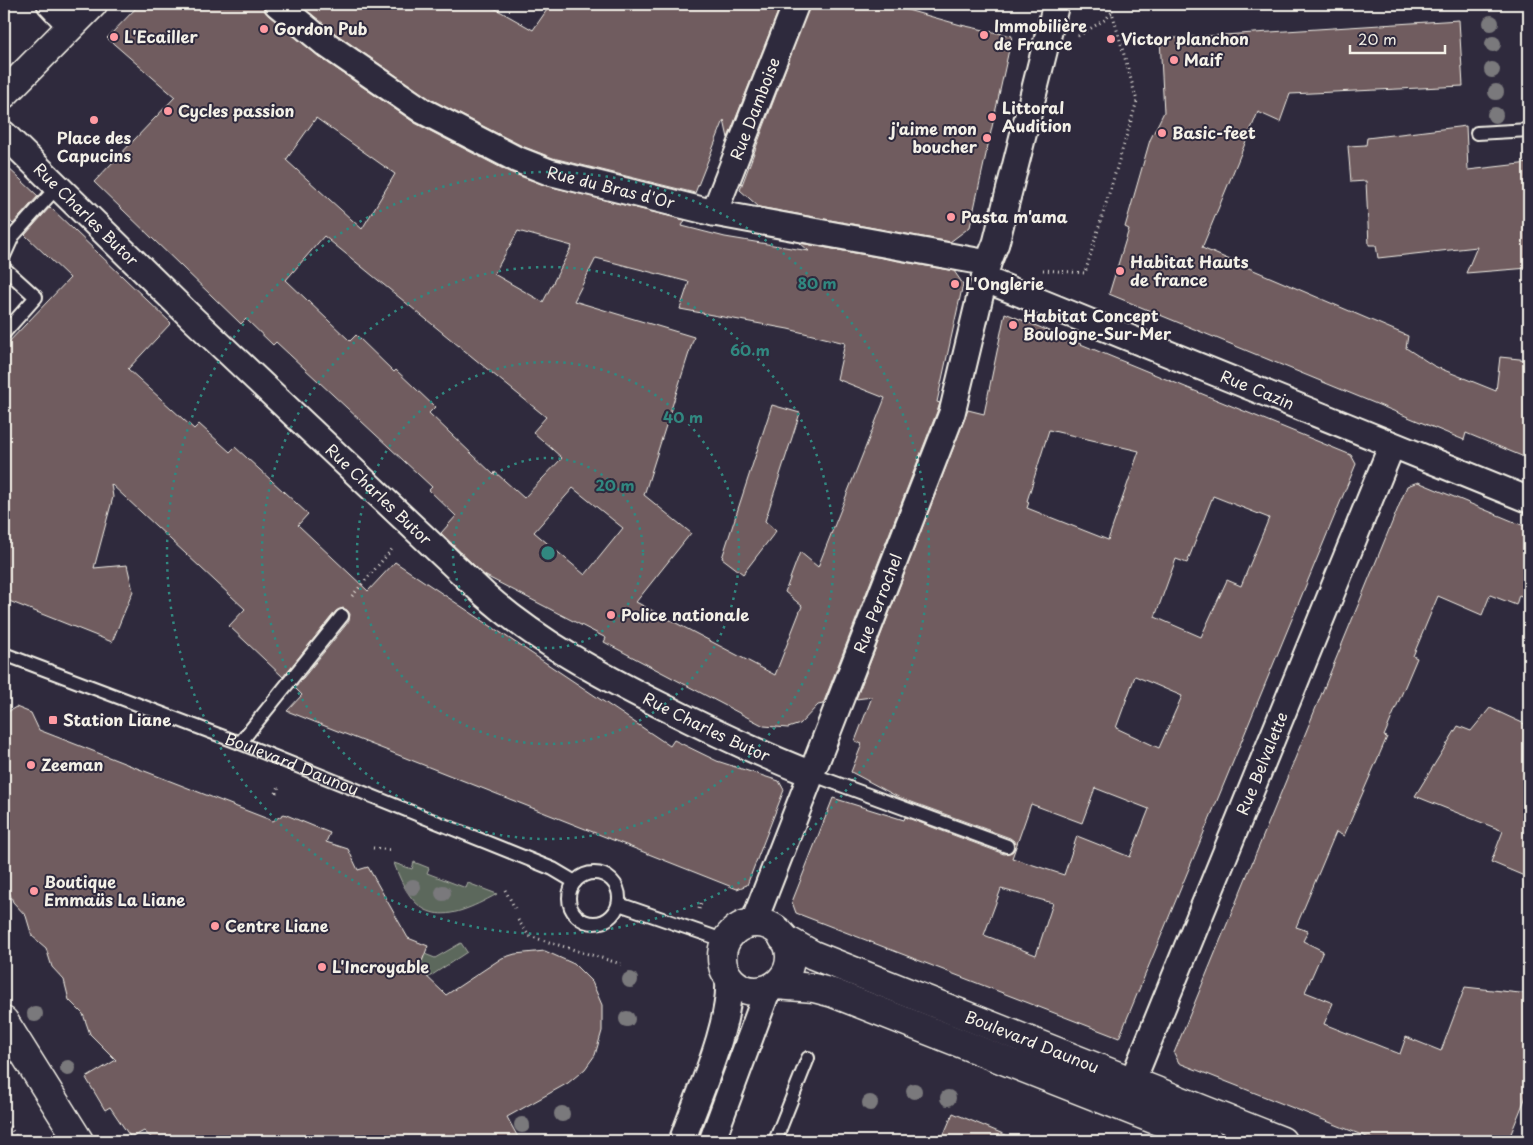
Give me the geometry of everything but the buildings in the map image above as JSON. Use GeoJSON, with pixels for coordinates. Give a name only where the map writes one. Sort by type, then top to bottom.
{"type":"FeatureCollection","features":[{"type":"Feature","properties":{"kind":"street"},"geometry":{"type":"LineString","coordinates":[[50,4],[71,26]]}},
{"type":"Feature","properties":{"kind":"street"},"geometry":{"type":"LineString","coordinates":[[4,94],[93,4]]}},
{"type":"Feature","properties":{"kind":"street","name":"Rue du Bras d'Or"},"geometry":{"type":"LineString","coordinates":[[277,4],[327,45],[416,106],[516,158],[565,177],[714,213],[986,271]]}},
{"type":"Feature","properties":{"kind":"street","name":"Rue Damboise"},"geometry":{"type":"LineString","coordinates":[[714,213],[796,4]]}},
{"type":"Feature","properties":{"kind":"street","name":"Rue Perrochel"},"geometry":{"type":"LineString","coordinates":[[753,924],[952,413],[986,271],[996,243],[1056,4]]}},
{"type":"Feature","properties":{"kind":"street","name":"Rue Charles Butor"},"geometry":{"type":"LineString","coordinates":[[4,134],[200,325],[485,595],[516,622],[629,690],[756,752],[812,774]]}},
{"type":"Feature","properties":{"kind":"street","name":"Rue Cazin"},"geometry":{"type":"LineString","coordinates":[[986,271],[1018,292],[1529,500]]}},
{"type":"Feature","properties":{"kind":"street","name":"Rue Belvalette"},"geometry":{"type":"LineString","coordinates":[[1132,1082],[1392,445]]}},
{"type":"Feature","properties":{"kind":"street"},"geometry":{"type":"LineString","coordinates":[[682,1141],[724,1022],[729,999],[728,976],[722,956],[726,941],[736,930],[753,924],[772,928],[783,938],[789,952],[789,962],[786,972],[772,987],[712,1141]]}},
{"type":"Feature","properties":{"kind":"street","name":"Boulevard Daunou"},"geometry":{"type":"LineString","coordinates":[[783,938],[812,955],[1282,1141]]}},
{"type":"Feature","properties":{"kind":"street"},"geometry":{"type":"LineString","coordinates":[[728,976],[739,987],[748,990],[772,987]]}},
{"type":"Feature","properties":{"kind":"street","name":"Boulevard Daunou"},"geometry":{"type":"LineString","coordinates":[[772,987],[814,988],[833,993],[1209,1141]]}},
{"type":"Feature","properties":{"kind":"street"},"geometry":{"type":"LineString","coordinates":[[4,1020],[80,1141]]}},
{"type":"Feature","properties":{"kind":"lane"},"geometry":{"type":"LineString","coordinates":[[1477,133],[1529,130]]}},
{"type":"Feature","properties":{"kind":"lane"},"geometry":{"type":"LineString","coordinates":[[4,256],[13,236],[58,186]]}},
{"type":"Feature","properties":{"kind":"lane"},"geometry":{"type":"LineString","coordinates":[[4,268],[36,297],[4,332]]}},
{"type":"Feature","properties":{"kind":"lane"},"geometry":{"type":"LineString","coordinates":[[240,743],[342,616]]}},
{"type":"Feature","properties":{"kind":"lane","name":"Boulevard Daunou"},"geometry":{"type":"LineString","coordinates":[[4,654],[240,743],[553,869],[575,882]]}},
{"type":"Feature","properties":{"kind":"lane"},"geometry":{"type":"LineString","coordinates":[[812,774],[1008,846]]}},
{"type":"Feature","properties":{"kind":"lane"},"geometry":{"type":"LineString","coordinates":[[587,874],[606,875],[618,889],[619,904],[614,914],[605,921],[590,924],[582,921],[574,914],[569,903],[570,892],[575,882],[587,874]]}},
{"type":"Feature","properties":{"kind":"lane"},"geometry":{"type":"LineString","coordinates":[[619,904],[726,941]]}},
{"type":"Feature","properties":{"kind":"lane"},"geometry":{"type":"LineString","coordinates":[[775,1141],[808,1058]]}},
{"type":"Feature","properties":{"kind":"path"},"geometry":{"type":"LineString","coordinates":[[1018,292],[1044,270],[1085,273],[1138,101],[1112,12],[1112,4]]}},
{"type":"Feature","properties":{"kind":"path"},"geometry":{"type":"LineString","coordinates":[[356,590],[375,568]]}},
{"type":"Feature","properties":{"kind":"path"},"geometry":{"type":"LineString","coordinates":[[372,848],[391,850]]}},
{"type":"Feature","properties":{"kind":"path"},"geometry":{"type":"LineString","coordinates":[[505,890],[515,908]]}},
{"type":"Feature","properties":{"kind":"path"},"geometry":{"type":"LineString","coordinates":[[518,920],[529,936],[621,964]]}},
{"type":"Feature","properties":{"kind":"path"},"geometry":{"type":"LineString","coordinates":[[4,1118],[19,1141]]}},
{"type":"Feature","properties":{"kind":"green space"},"geometry":{"type":"Polygon","coordinates":[[[414,862],[429,868],[427,873],[466,888],[468,883],[497,894],[479,904],[462,910],[447,914],[434,913],[423,908],[412,898],[403,884],[394,863],[412,869],[414,862]]]}},
{"type":"Feature","properties":{"kind":"green space"},"geometry":{"type":"Polygon","coordinates":[[[461,943],[467,952],[423,981],[425,975],[409,959],[417,951],[435,958],[461,943]]]}},
{"type":"Feature","properties":{"kind":"place","name":"Gordon Pub"},"geometry":{"type":"Point","coordinates":[264,29]}},
{"type":"Feature","properties":{"kind":"place","name":"Immobilière de France"},"geometry":{"type":"Point","coordinates":[984,35]}},
{"type":"Feature","properties":{"kind":"place","name":"L'Ecailler"},"geometry":{"type":"Point","coordinates":[114,37]}},
{"type":"Feature","properties":{"kind":"place","name":"Victor planchon"},"geometry":{"type":"Point","coordinates":[1111,39]}},
{"type":"Feature","properties":{"kind":"place","name":"Maif"},"geometry":{"type":"Point","coordinates":[1174,60]}},
{"type":"Feature","properties":{"kind":"place","name":"Cycles passion"},"geometry":{"type":"Point","coordinates":[168,111]}},
{"type":"Feature","properties":{"kind":"place","name":"Littoral Audition"},"geometry":{"type":"Point","coordinates":[992,117]}},
{"type":"Feature","properties":{"kind":"place","name":"Place des Capucins"},"geometry":{"type":"Point","coordinates":[94,120]}},
{"type":"Feature","properties":{"kind":"place","name":"Basic-feet"},"geometry":{"type":"Point","coordinates":[1162,133]}},
{"type":"Feature","properties":{"kind":"place","name":"j'aime mon boucher"},"geometry":{"type":"Point","coordinates":[987,138]}},
{"type":"Feature","properties":{"kind":"place","name":"Pasta m'ama"},"geometry":{"type":"Point","coordinates":[951,217]}},
{"type":"Feature","properties":{"kind":"place","name":"Habitat Hauts de france"},"geometry":{"type":"Point","coordinates":[1120,271]}},
{"type":"Feature","properties":{"kind":"place","name":"L'Onglerie"},"geometry":{"type":"Point","coordinates":[955,284]}},
{"type":"Feature","properties":{"kind":"place","name":"Habitat Concept Boulogne-Sur-Mer"},"geometry":{"type":"Point","coordinates":[1013,325]}},
{"type":"Feature","properties":{"kind":"place","name":"Police nationale"},"geometry":{"type":"Point","coordinates":[611,615]}},
{"type":"Feature","properties":{"kind":"place","name":"Station Liane"},"geometry":{"type":"Point","coordinates":[53,720]}},
{"type":"Feature","properties":{"kind":"place","name":"Zeeman"},"geometry":{"type":"Point","coordinates":[31,765]}},
{"type":"Feature","properties":{"kind":"place","name":"Boutique Emmaüs La Liane"},"geometry":{"type":"Point","coordinates":[34,891]}},
{"type":"Feature","properties":{"kind":"place","name":"Centre Liane"},"geometry":{"type":"Point","coordinates":[215,926]}},
{"type":"Feature","properties":{"kind":"place","name":"L'Incroyable"},"geometry":{"type":"Point","coordinates":[322,967]}}]}
